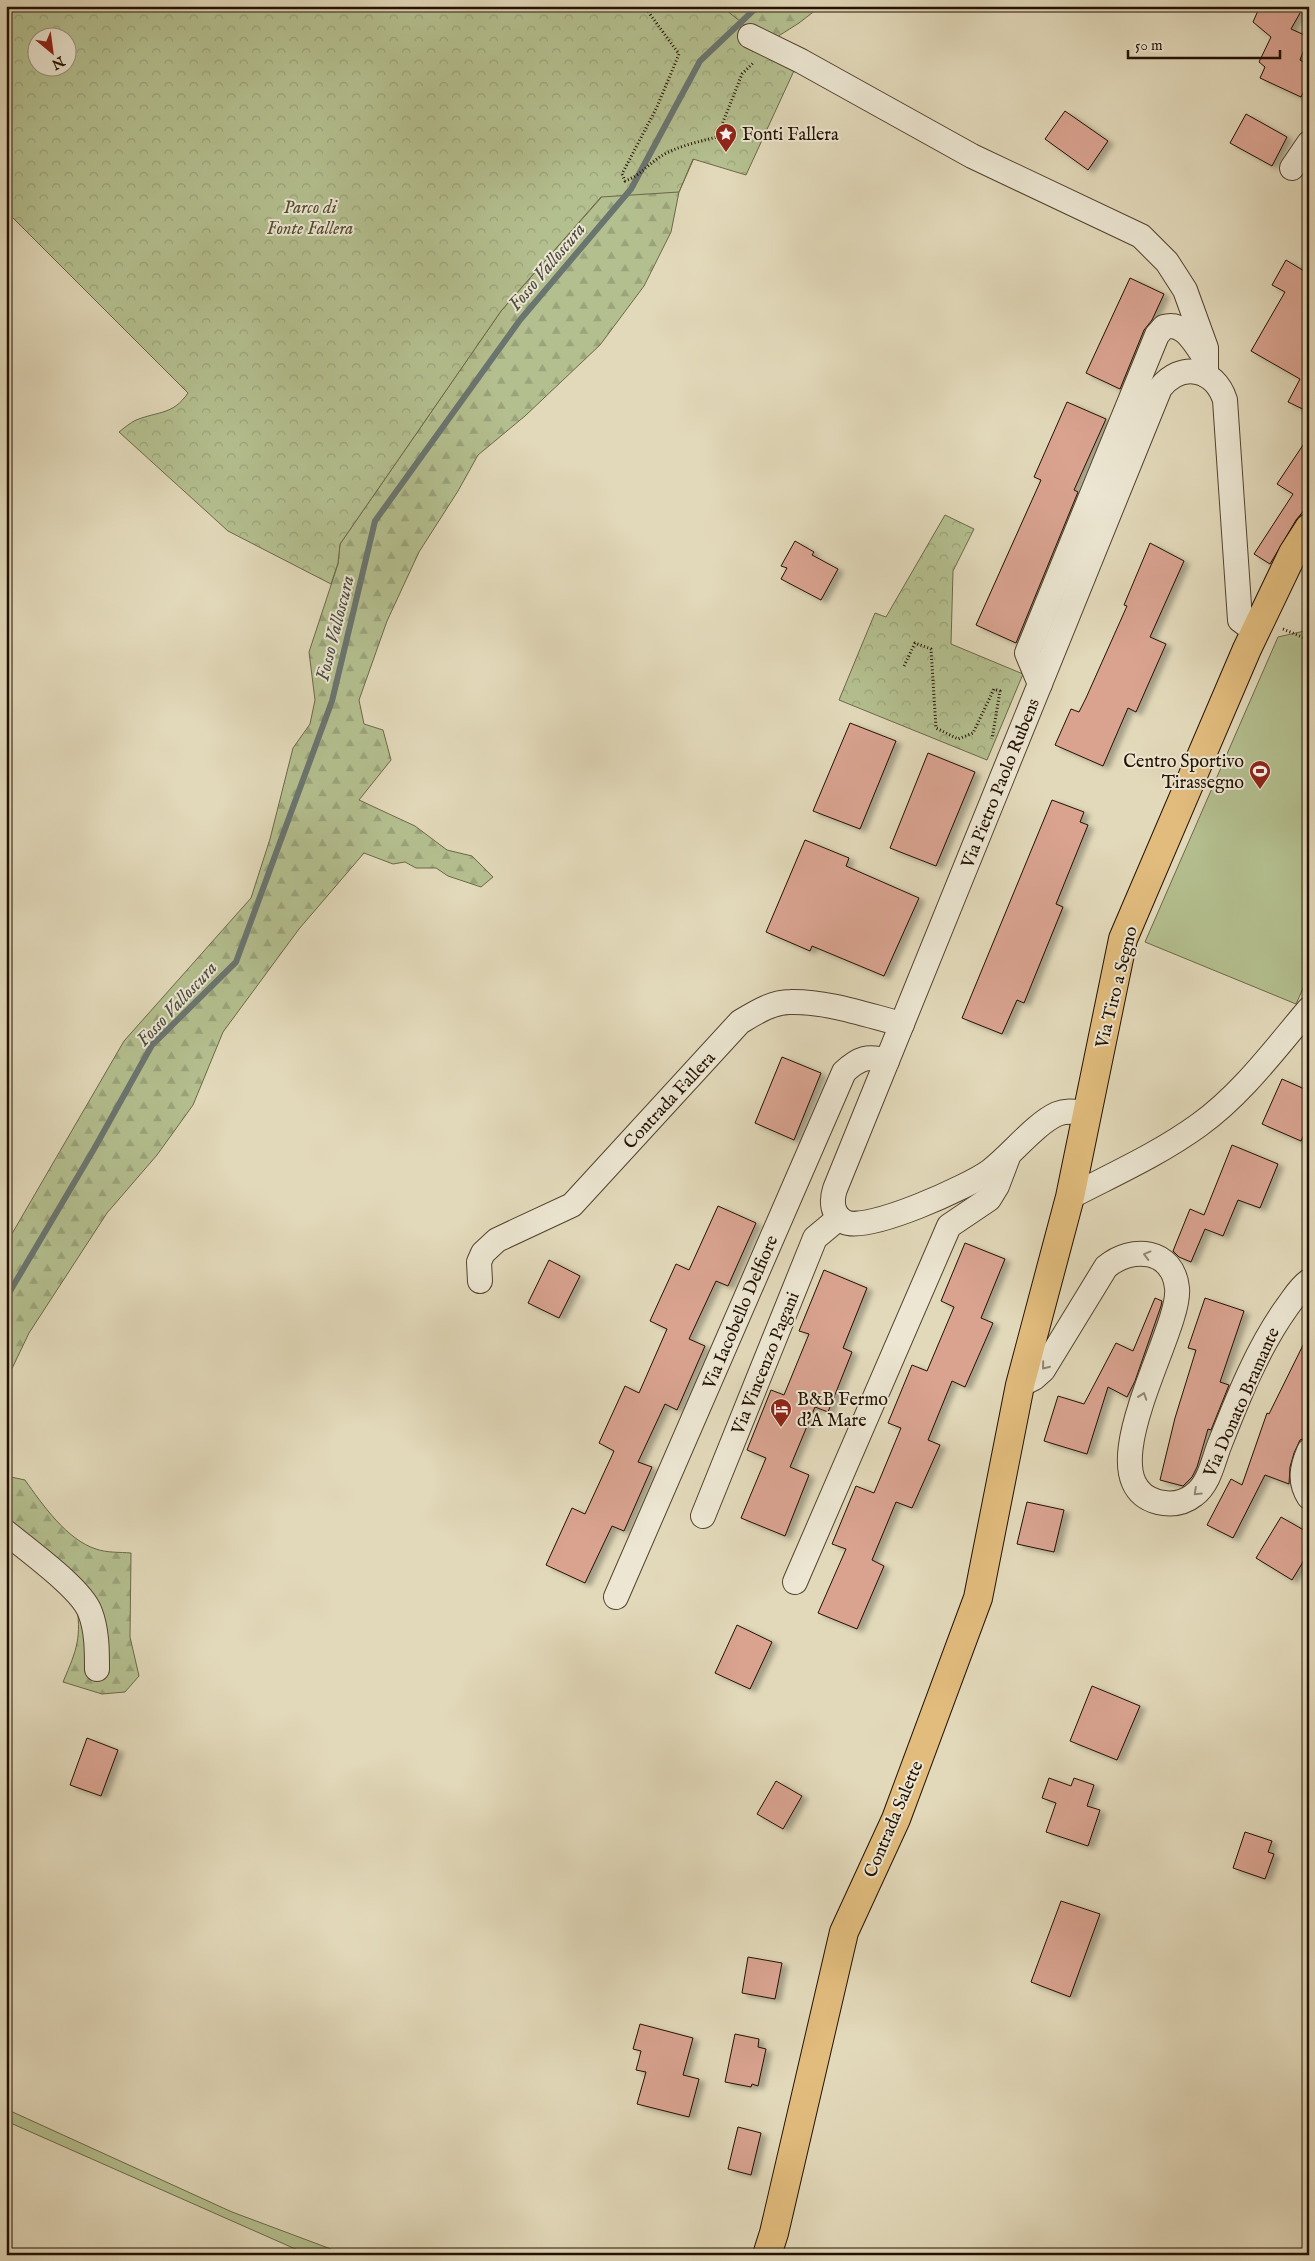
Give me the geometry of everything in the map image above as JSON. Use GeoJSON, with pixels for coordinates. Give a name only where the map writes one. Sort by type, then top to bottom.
{"type":"FeatureCollection","features":[{"type":"Feature","properties":{"kind":"main road","name":"Via Tiro a Segno"},"geometry":{"type":"LineString","coordinates":[[1020,1385],[1070,1197],[1123,939],[1266,629],[1294,553],[1309,528]]}},
{"type":"Feature","properties":{"kind":"main road","name":"Contrada Salette"},"geometry":{"type":"LineString","coordinates":[[768,2255],[844,1932],[896,1819],[978,1598],[1020,1385]]}},
{"type":"Feature","properties":{"kind":"street"},"geometry":{"type":"LineString","coordinates":[[760,40],[972,156],[1141,236],[1167,262],[1186,290],[1206,348],[1206,368]]}},
{"type":"Feature","properties":{"kind":"street"},"geometry":{"type":"LineString","coordinates":[[1292,168],[1309,143]]}},
{"type":"Feature","properties":{"kind":"street"},"geometry":{"type":"LineString","coordinates":[[1040,684],[1026,653],[1157,335],[1164,327],[1178,327],[1186,333],[1225,400],[1240,620],[1266,629]]}},
{"type":"Feature","properties":{"kind":"street","name":"Via Pietro Paolo Rubens"},"geometry":{"type":"LineString","coordinates":[[839,1218],[833,1206],[834,1194],[1160,388],[1166,381],[1180,372],[1198,372],[1206,368]]}},
{"type":"Feature","properties":{"kind":"street","name":"Contrada Fallera"},"geometry":{"type":"LineString","coordinates":[[480,1281],[479,1262],[483,1253],[497,1240],[572,1205],[740,1022],[760,1010],[788,1002],[820,1004],[902,1024]]}},
{"type":"Feature","properties":{"kind":"street"},"geometry":{"type":"LineString","coordinates":[[1070,1197],[1161,1151],[1201,1124],[1243,1086],[1309,1009]]}},
{"type":"Feature","properties":{"kind":"street","name":"Via Iacobello Delfiore"},"geometry":{"type":"LineString","coordinates":[[616,1597],[844,1072],[855,1061],[865,1057],[887,1061]]}},
{"type":"Feature","properties":{"kind":"street"},"geometry":{"type":"LineString","coordinates":[[839,1218],[845,1222],[859,1224],[913,1208],[962,1187],[989,1172],[1028,1136],[1056,1115],[1069,1111],[1087,1113]]}},
{"type":"Feature","properties":{"kind":"street"},"geometry":{"type":"LineString","coordinates":[[796,1582],[949,1226],[989,1199],[997,1186],[1009,1155]]}},
{"type":"Feature","properties":{"kind":"street","name":"Via Vincenzo Pagani"},"geometry":{"type":"LineString","coordinates":[[703,1516],[815,1238],[839,1218]]}},
{"type":"Feature","properties":{"kind":"street","name":"Via Donato Bramante"},"geometry":{"type":"LineString","coordinates":[[1020,1385],[1034,1378],[1043,1370],[1106,1267],[1116,1258],[1130,1253],[1140,1252],[1158,1258],[1175,1278],[1178,1294],[1176,1306],[1139,1408],[1130,1467],[1135,1484],[1148,1498],[1169,1504],[1180,1502],[1190,1498],[1203,1486],[1235,1406],[1268,1333],[1299,1290],[1309,1281]]}},
{"type":"Feature","properties":{"kind":"street"},"geometry":{"type":"LineString","coordinates":[[1309,1451],[1303,1465],[1302,1479],[1309,1497]]}},
{"type":"Feature","properties":{"kind":"street"},"geometry":{"type":"LineString","coordinates":[[6,1532],[76,1591],[90,1610],[96,1639],[97,1669]]}},
{"type":"Feature","properties":{"kind":"path"},"geometry":{"type":"LineString","coordinates":[[644,6],[679,54],[657,107],[622,174],[625,181],[638,176],[658,158],[684,146],[717,137],[742,74],[760,40]]}},
{"type":"Feature","properties":{"kind":"path"},"geometry":{"type":"LineString","coordinates":[[1266,629],[1309,640]]}},
{"type":"Feature","properties":{"kind":"path"},"geometry":{"type":"LineString","coordinates":[[904,666],[915,643],[930,649],[936,728],[958,740],[973,733],[994,689],[1000,691],[991,744]]}},
{"type":"Feature","properties":{"kind":"green space","name":"Parco di Fonte Fallera"},"geometry":{"type":"Polygon","coordinates":[[[6,6],[721,6],[751,30],[798,62],[746,175],[693,159],[679,192],[601,197],[501,311],[340,544],[338,563],[331,584],[228,531],[119,432],[136,420],[171,409],[188,393],[6,211],[6,6]]]}},
{"type":"Feature","properties":{"kind":"green space"},"geometry":{"type":"Polygon","coordinates":[[[713,6],[821,6],[799,23],[736,63],[679,192],[671,232],[644,286],[600,345],[525,416],[478,455],[458,491],[419,552],[387,621],[359,700],[364,724],[383,730],[391,760],[359,800],[415,826],[447,850],[472,856],[493,877],[481,887],[448,876],[436,868],[416,868],[405,862],[393,864],[364,853],[299,929],[223,1032],[193,1105],[157,1155],[107,1213],[29,1333],[6,1381],[6,1244],[124,1041],[251,898],[270,839],[293,748],[310,724],[315,700],[309,652],[338,564],[340,544],[501,311],[622,174],[713,6]]]}},
{"type":"Feature","properties":{"kind":"green space"},"geometry":{"type":"Polygon","coordinates":[[[945,515],[974,529],[953,571],[951,644],[1023,674],[987,760],[839,700],[875,613],[886,617],[945,515]]]}},
{"type":"Feature","properties":{"kind":"green space","name":"Centro Sportivo Tirassegno"},"geometry":{"type":"Polygon","coordinates":[[[1309,630],[1309,975],[1296,1004],[1145,942],[1278,637],[1309,630]]]}},
{"type":"Feature","properties":{"kind":"green space"},"geometry":{"type":"Polygon","coordinates":[[[6,1476],[25,1480],[56,1520],[75,1538],[96,1549],[131,1553],[130,1637],[139,1676],[125,1692],[102,1694],[63,1682],[77,1643],[78,1614],[76,1601],[6,1542],[6,1476]]]}},
{"type":"Feature","properties":{"kind":"green space"},"geometry":{"type":"Polygon","coordinates":[[[6,2109],[232,2212],[347,2255],[309,2255],[6,2121],[6,2109]]]}},
{"type":"Feature","properties":{"kind":"building"},"geometry":{"type":"Polygon","coordinates":[[[1260,6],[1304,6],[1291,29],[1309,37],[1300,60],[1309,65],[1309,81],[1301,97],[1260,78],[1265,67],[1259,62],[1271,37],[1253,22],[1260,6]]]}},
{"type":"Feature","properties":{"kind":"building"},"geometry":{"type":"Polygon","coordinates":[[[1065,111],[1108,141],[1088,170],[1045,139],[1065,111]]]}},
{"type":"Feature","properties":{"kind":"building"},"geometry":{"type":"Polygon","coordinates":[[[1246,114],[1287,137],[1272,166],[1230,143],[1246,114]]]}},
{"type":"Feature","properties":{"kind":"building"},"geometry":{"type":"Polygon","coordinates":[[[1286,260],[1309,274],[1309,412],[1288,402],[1300,379],[1251,351],[1285,292],[1272,285],[1286,260]]]}},
{"type":"Feature","properties":{"kind":"building"},"geometry":{"type":"Polygon","coordinates":[[[1130,278],[1164,294],[1152,320],[1144,330],[1120,389],[1086,373],[1130,278]]]}},
{"type":"Feature","properties":{"kind":"building"},"geometry":{"type":"Polygon","coordinates":[[[1067,402],[1106,419],[1074,490],[1078,492],[1016,643],[976,625],[1041,480],[1034,477],[1067,402]]]}},
{"type":"Feature","properties":{"kind":"building"},"geometry":{"type":"Polygon","coordinates":[[[1309,436],[1309,504],[1296,520],[1270,564],[1254,554],[1293,494],[1277,484],[1309,436]]]}},
{"type":"Feature","properties":{"kind":"building"},"geometry":{"type":"Polygon","coordinates":[[[795,541],[814,552],[812,555],[838,569],[821,600],[781,579],[787,568],[781,566],[795,541]]]}},
{"type":"Feature","properties":{"kind":"building"},"geometry":{"type":"Polygon","coordinates":[[[1150,543],[1184,561],[1150,637],[1166,644],[1136,712],[1128,708],[1103,766],[1055,745],[1071,709],[1079,712],[1086,698],[1127,606],[1124,605],[1150,543]]]}},
{"type":"Feature","properties":{"kind":"building"},"geometry":{"type":"Polygon","coordinates":[[[850,723],[896,741],[860,829],[813,811],[850,723]]]}},
{"type":"Feature","properties":{"kind":"building"},"geometry":{"type":"Polygon","coordinates":[[[928,753],[975,772],[936,866],[890,848],[928,753]]]}},
{"type":"Feature","properties":{"kind":"building"},"geometry":{"type":"Polygon","coordinates":[[[1052,800],[1084,812],[1080,822],[1088,825],[1056,904],[1063,907],[1024,1003],[1017,1000],[1002,1034],[962,1018],[1052,800]]]}},
{"type":"Feature","properties":{"kind":"building"},"geometry":{"type":"Polygon","coordinates":[[[805,840],[849,858],[846,866],[919,898],[884,976],[812,946],[810,951],[766,932],[805,840]]]}},
{"type":"Feature","properties":{"kind":"building"},"geometry":{"type":"Polygon","coordinates":[[[782,1057],[821,1073],[794,1140],[755,1123],[782,1057]]]}},
{"type":"Feature","properties":{"kind":"building"},"geometry":{"type":"Polygon","coordinates":[[[1282,1079],[1309,1091],[1309,1124],[1301,1141],[1262,1124],[1282,1079]]]}},
{"type":"Feature","properties":{"kind":"building"},"geometry":{"type":"Polygon","coordinates":[[[1232,1145],[1278,1164],[1260,1208],[1238,1200],[1223,1236],[1205,1229],[1191,1262],[1179,1257],[1173,1251],[1190,1209],[1204,1215],[1232,1145]]]}},
{"type":"Feature","properties":{"kind":"building"},"geometry":{"type":"Polygon","coordinates":[[[718,1206],[756,1223],[728,1286],[716,1281],[689,1339],[705,1346],[677,1410],[665,1404],[638,1462],[652,1467],[624,1531],[612,1526],[585,1583],[546,1565],[572,1508],[585,1514],[614,1451],[599,1443],[625,1386],[639,1393],[667,1329],[650,1321],[676,1264],[689,1270],[718,1206]]]}},
{"type":"Feature","properties":{"kind":"building"},"geometry":{"type":"Polygon","coordinates":[[[965,1243],[1005,1259],[981,1318],[993,1323],[965,1387],[952,1381],[928,1440],[940,1445],[912,1508],[896,1502],[872,1560],[884,1566],[857,1629],[818,1613],[846,1549],[832,1544],[856,1486],[874,1493],[901,1428],[888,1423],[912,1365],[927,1371],[954,1307],[941,1301],[965,1243]]]}},
{"type":"Feature","properties":{"kind":"building"},"geometry":{"type":"Polygon","coordinates":[[[549,1260],[580,1276],[559,1318],[528,1303],[549,1260]]]}},
{"type":"Feature","properties":{"kind":"building"},"geometry":{"type":"Polygon","coordinates":[[[824,1270],[867,1288],[843,1348],[852,1352],[828,1412],[815,1407],[790,1467],[809,1475],[785,1536],[741,1518],[766,1458],[747,1450],[771,1390],[784,1395],[809,1334],[799,1331],[824,1270]]]}},
{"type":"Feature","properties":{"kind":"building"},"geometry":{"type":"Polygon","coordinates":[[[1155,1298],[1162,1301],[1161,1306],[1135,1381],[1127,1397],[1108,1387],[1087,1454],[1044,1441],[1058,1396],[1084,1404],[1116,1343],[1133,1351],[1155,1298]]]}},
{"type":"Feature","properties":{"kind":"building"},"geometry":{"type":"Polygon","coordinates":[[[1205,1298],[1244,1311],[1220,1382],[1229,1385],[1211,1430],[1208,1429],[1197,1467],[1192,1477],[1183,1486],[1160,1480],[1175,1418],[1196,1350],[1188,1348],[1205,1298]]]}},
{"type":"Feature","properties":{"kind":"building"},"geometry":{"type":"Polygon","coordinates":[[[1309,1333],[1309,1430],[1306,1438],[1300,1440],[1294,1453],[1290,1467],[1289,1484],[1265,1475],[1233,1538],[1207,1525],[1231,1479],[1242,1485],[1267,1413],[1269,1414],[1309,1333]]]}},
{"type":"Feature","properties":{"kind":"building"},"geometry":{"type":"Polygon","coordinates":[[[1027,1502],[1064,1510],[1054,1552],[1017,1544],[1027,1502]]]}},
{"type":"Feature","properties":{"kind":"building"},"geometry":{"type":"Polygon","coordinates":[[[1281,1517],[1309,1533],[1309,1552],[1292,1580],[1256,1558],[1281,1517]]]}},
{"type":"Feature","properties":{"kind":"building"},"geometry":{"type":"Polygon","coordinates":[[[737,1625],[772,1642],[750,1689],[715,1673],[737,1625]]]}},
{"type":"Feature","properties":{"kind":"building"},"geometry":{"type":"Polygon","coordinates":[[[1092,1686],[1140,1706],[1117,1760],[1070,1741],[1092,1686]]]}},
{"type":"Feature","properties":{"kind":"building"},"geometry":{"type":"Polygon","coordinates":[[[87,1738],[118,1750],[101,1796],[70,1785],[87,1738]]]}},
{"type":"Feature","properties":{"kind":"building"},"geometry":{"type":"Polygon","coordinates":[[[1049,1778],[1071,1786],[1074,1778],[1094,1785],[1087,1806],[1100,1810],[1088,1846],[1046,1832],[1056,1803],[1042,1798],[1049,1778]]]}},
{"type":"Feature","properties":{"kind":"building"},"geometry":{"type":"Polygon","coordinates":[[[776,1781],[802,1796],[783,1829],[757,1814],[776,1781]]]}},
{"type":"Feature","properties":{"kind":"building"},"geometry":{"type":"Polygon","coordinates":[[[1245,1832],[1272,1841],[1268,1852],[1274,1854],[1265,1879],[1233,1868],[1245,1832]]]}},
{"type":"Feature","properties":{"kind":"building"},"geometry":{"type":"Polygon","coordinates":[[[1061,1901],[1100,1914],[1070,1997],[1031,1982],[1061,1901]]]}},
{"type":"Feature","properties":{"kind":"building"},"geometry":{"type":"Polygon","coordinates":[[[748,1957],[782,1963],[775,1999],[742,1993],[748,1957]]]}},
{"type":"Feature","properties":{"kind":"building"},"geometry":{"type":"Polygon","coordinates":[[[640,2024],[693,2038],[683,2075],[699,2079],[689,2117],[637,2104],[646,2072],[636,2070],[641,2051],[633,2049],[640,2024]]]}},
{"type":"Feature","properties":{"kind":"building"},"geometry":{"type":"Polygon","coordinates":[[[735,2034],[759,2039],[758,2047],[766,2049],[758,2086],[752,2084],[751,2087],[725,2082],[735,2034]]]}},
{"type":"Feature","properties":{"kind":"building"},"geometry":{"type":"Polygon","coordinates":[[[738,2127],[761,2133],[751,2175],[728,2169],[738,2127]]]}},
{"type":"Feature","properties":{"kind":"waterway","name":"Fosso Valloscura"},"geometry":{"type":"LineString","coordinates":[[6,1298],[94,1149],[152,1045],[236,962],[332,701],[375,521],[520,320],[631,189],[700,61],[758,6]]}},
{"type":"Feature","properties":{"kind":"place","name":"Fonti Fallera"},"geometry":{"type":"Point","coordinates":[726,153]}},
{"type":"Feature","properties":{"kind":"place","name":"Centro Sportivo Tirassegno"},"geometry":{"type":"Point","coordinates":[1260,790]}},
{"type":"Feature","properties":{"kind":"place","name":"B&B Fermo d'A Mare"},"geometry":{"type":"Point","coordinates":[781,1428]}}]}
